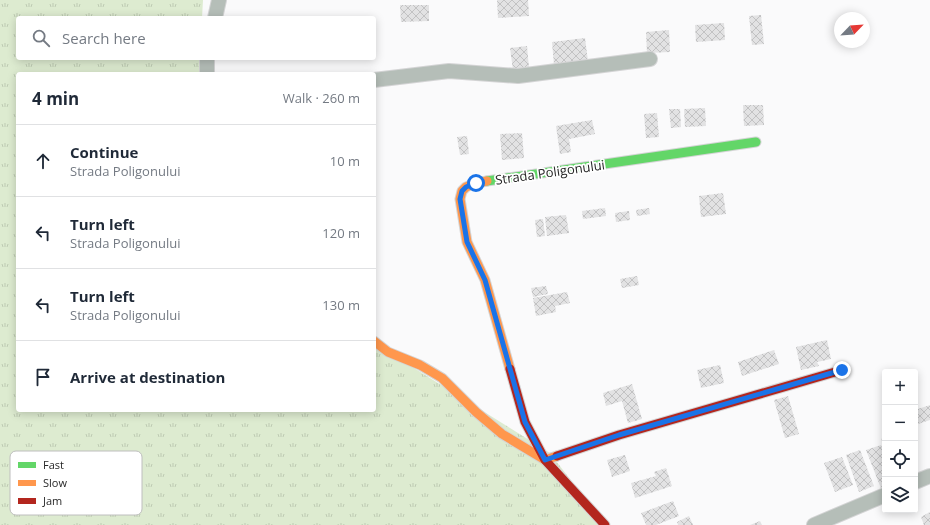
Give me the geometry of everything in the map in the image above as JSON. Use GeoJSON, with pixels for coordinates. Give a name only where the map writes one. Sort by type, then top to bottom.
{"type":"FeatureCollection","features":[{"type":"Feature","properties":{"kind":"street"},"geometry":{"type":"LineString","coordinates":[[215,16],[220,0]]}},
{"type":"Feature","properties":{"kind":"street"},"geometry":{"type":"LineString","coordinates":[[376,80],[449,71],[518,76],[650,59]]}},
{"type":"Feature","properties":{"kind":"street"},"geometry":{"type":"LineString","coordinates":[[207,72],[208,60]]}},
{"type":"Feature","properties":{"kind":"street","name":"Strada Poligonului"},"geometry":{"type":"LineString","coordinates":[[605,525],[545,460],[525,422],[485,280],[467,242],[460,199],[462,191],[466,187],[476,183],[756,142]]}},
{"type":"Feature","properties":{"kind":"street","name":"Strada Poligonului"},"geometry":{"type":"LineString","coordinates":[[376,343],[388,352],[420,365],[442,378],[476,412],[502,434],[545,460]]}},
{"type":"Feature","properties":{"kind":"street"},"geometry":{"type":"LineString","coordinates":[[545,460],[619,435],[842,370]]}},
{"type":"Feature","properties":{"kind":"street"},"geometry":{"type":"LineString","coordinates":[[918,481],[930,476]]}},
{"type":"Feature","properties":{"kind":"street"},"geometry":{"type":"LineString","coordinates":[[814,525],[882,496]]}},
{"type":"Feature","properties":{"kind":"green space"},"geometry":{"type":"Polygon","coordinates":[[[0,0],[203,0],[202,16],[16,16],[16,60],[200,60],[199,72],[16,72],[16,412],[376,412],[376,344],[550,453],[605,525],[0,525],[0,0]]]}},
{"type":"Feature","properties":{"kind":"building"},"geometry":{"type":"Polygon","coordinates":[[[497,0],[528,0],[529,16],[498,18],[497,0]]]}},
{"type":"Feature","properties":{"kind":"building"},"geometry":{"type":"Polygon","coordinates":[[[400,5],[429,5],[429,21],[401,22],[400,5]]]}},
{"type":"Feature","properties":{"kind":"building"},"geometry":{"type":"Polygon","coordinates":[[[761,15],[764,44],[752,45],[749,16],[761,15]]]}},
{"type":"Feature","properties":{"kind":"building"},"geometry":{"type":"Polygon","coordinates":[[[724,23],[725,40],[696,42],[695,25],[724,23]]]}},
{"type":"Feature","properties":{"kind":"building"},"geometry":{"type":"Polygon","coordinates":[[[669,30],[670,52],[647,53],[646,32],[669,30]]]}},
{"type":"Feature","properties":{"kind":"building"},"geometry":{"type":"Polygon","coordinates":[[[585,38],[588,61],[554,65],[552,42],[585,38]]]}},
{"type":"Feature","properties":{"kind":"building"},"geometry":{"type":"Polygon","coordinates":[[[527,46],[529,68],[513,70],[510,48],[527,46]]]}},
{"type":"Feature","properties":{"kind":"building"},"geometry":{"type":"Polygon","coordinates":[[[743,105],[763,105],[764,125],[744,126],[743,105]]]}},
{"type":"Feature","properties":{"kind":"building"},"geometry":{"type":"Polygon","coordinates":[[[705,108],[706,126],[685,127],[684,109],[705,108]]]}},
{"type":"Feature","properties":{"kind":"building"},"geometry":{"type":"Polygon","coordinates":[[[669,109],[680,109],[681,127],[671,128],[669,109]]]}},
{"type":"Feature","properties":{"kind":"building"},"geometry":{"type":"Polygon","coordinates":[[[657,113],[659,137],[646,138],[644,114],[657,113]]]}},
{"type":"Feature","properties":{"kind":"building"},"geometry":{"type":"Polygon","coordinates":[[[592,120],[595,134],[569,139],[571,152],[560,154],[556,126],[592,120]]]}},
{"type":"Feature","properties":{"kind":"building"},"geometry":{"type":"Polygon","coordinates":[[[522,133],[524,158],[502,160],[500,134],[522,133]]]}},
{"type":"Feature","properties":{"kind":"building"},"geometry":{"type":"Polygon","coordinates":[[[467,136],[469,154],[460,155],[457,137],[467,136]]]}},
{"type":"Feature","properties":{"kind":"building"},"geometry":{"type":"Polygon","coordinates":[[[723,193],[726,214],[701,217],[699,196],[723,193]]]}},
{"type":"Feature","properties":{"kind":"building"},"geometry":{"type":"Polygon","coordinates":[[[605,208],[606,216],[583,219],[582,211],[605,208]]]}},
{"type":"Feature","properties":{"kind":"building"},"geometry":{"type":"Polygon","coordinates":[[[649,208],[650,214],[637,216],[636,210],[649,208]]]}},
{"type":"Feature","properties":{"kind":"building"},"geometry":{"type":"Polygon","coordinates":[[[629,211],[630,220],[616,222],[615,213],[629,211]]]}},
{"type":"Feature","properties":{"kind":"building"},"geometry":{"type":"Polygon","coordinates":[[[566,215],[569,233],[547,236],[545,217],[566,215]]]}},
{"type":"Feature","properties":{"kind":"building"},"geometry":{"type":"Polygon","coordinates":[[[543,219],[545,236],[537,237],[535,220],[543,219]]]}},
{"type":"Feature","properties":{"kind":"building"},"geometry":{"type":"Polygon","coordinates":[[[637,276],[639,285],[622,288],[620,279],[637,276]]]}},
{"type":"Feature","properties":{"kind":"building"},"geometry":{"type":"Polygon","coordinates":[[[546,286],[548,294],[533,297],[531,288],[546,286]]]}},
{"type":"Feature","properties":{"kind":"building"},"geometry":{"type":"Polygon","coordinates":[[[567,292],[570,303],[555,306],[556,312],[536,316],[533,298],[567,292]]]}},
{"type":"Feature","properties":{"kind":"building"},"geometry":{"type":"Polygon","coordinates":[[[827,340],[831,359],[817,362],[819,366],[801,370],[796,347],[827,340]]]}},
{"type":"Feature","properties":{"kind":"building"},"geometry":{"type":"Polygon","coordinates":[[[774,350],[779,364],[742,376],[738,362],[774,350]]]}},
{"type":"Feature","properties":{"kind":"building"},"geometry":{"type":"Polygon","coordinates":[[[720,365],[724,383],[701,388],[697,370],[720,365]]]}},
{"type":"Feature","properties":{"kind":"building"},"geometry":{"type":"Polygon","coordinates":[[[632,384],[642,419],[628,423],[622,401],[606,406],[603,393],[632,384]]]}},
{"type":"Feature","properties":{"kind":"building"},"geometry":{"type":"Polygon","coordinates":[[[788,396],[799,434],[785,438],[774,400],[788,396]]]}},
{"type":"Feature","properties":{"kind":"building"},"geometry":{"type":"Polygon","coordinates":[[[930,405],[930,420],[918,424],[918,409],[930,405]]]}},
{"type":"Feature","properties":{"kind":"building"},"geometry":{"type":"Polygon","coordinates":[[[881,445],[882,448],[882,491],[866,450],[881,445]]]}},
{"type":"Feature","properties":{"kind":"building"},"geometry":{"type":"Polygon","coordinates":[[[860,450],[874,486],[859,492],[846,455],[860,450]]]}},
{"type":"Feature","properties":{"kind":"building"},"geometry":{"type":"Polygon","coordinates":[[[625,455],[630,471],[612,477],[607,460],[625,455]]]}},
{"type":"Feature","properties":{"kind":"building"},"geometry":{"type":"Polygon","coordinates":[[[842,457],[853,485],[835,492],[824,463],[842,457]]]}},
{"type":"Feature","properties":{"kind":"building"},"geometry":{"type":"Polygon","coordinates":[[[666,468],[672,486],[635,498],[631,483],[656,476],[654,472],[666,468]]]}},
{"type":"Feature","properties":{"kind":"building"},"geometry":{"type":"Polygon","coordinates":[[[673,501],[679,516],[656,525],[646,525],[641,513],[673,501]]]}},
{"type":"Feature","properties":{"kind":"building"},"geometry":{"type":"Polygon","coordinates":[[[930,512],[930,525],[924,525],[921,517],[930,512]]]}},
{"type":"Feature","properties":{"kind":"building"},"geometry":{"type":"Polygon","coordinates":[[[689,516],[693,525],[678,525],[677,522],[689,516]]]}},
{"type":"Feature","properties":{"kind":"building"},"geometry":{"type":"Polygon","coordinates":[[[760,521],[762,525],[750,525],[760,521]]]}},
{"type":"Feature","properties":{"kind":"traffic: fast"},"geometry":{"type":"LineString","coordinates":[[487,181],[756,142]]}},
{"type":"Feature","properties":{"kind":"traffic: slow"},"geometry":{"type":"LineString","coordinates":[[487,181],[466,187],[462,191],[460,199],[467,242],[485,280],[510,369]]}},
{"type":"Feature","properties":{"kind":"traffic: slow"},"geometry":{"type":"LineString","coordinates":[[376,343],[388,352],[420,365],[442,378],[476,412],[502,434],[545,460],[557,456]]}},
{"type":"Feature","properties":{"kind":"traffic: jam"},"geometry":{"type":"LineString","coordinates":[[510,369],[525,422],[545,460],[605,525]]}},
{"type":"Feature","properties":{"kind":"traffic: jam"},"geometry":{"type":"LineString","coordinates":[[557,456],[619,435],[842,370]]}},
{"type":"Feature","properties":{"kind":"route"},"geometry":{"type":"LineString","coordinates":[[476,183],[466,187],[462,191],[460,199],[467,242],[485,280],[525,422],[545,460],[619,435],[842,370]]}}]}
